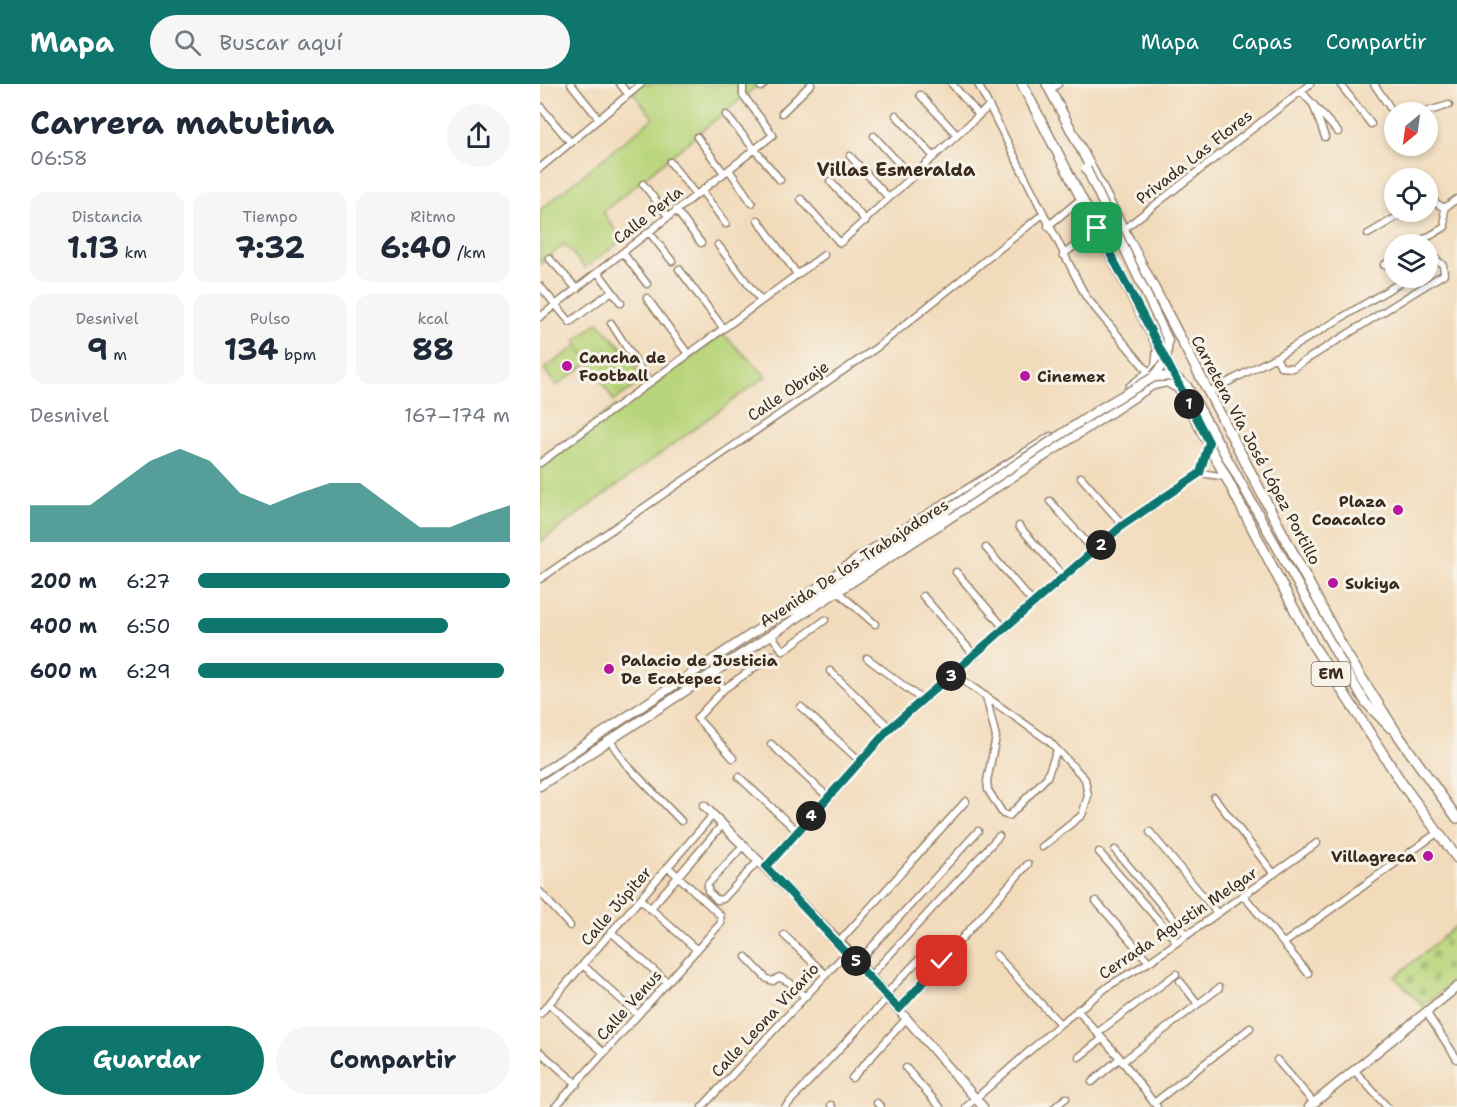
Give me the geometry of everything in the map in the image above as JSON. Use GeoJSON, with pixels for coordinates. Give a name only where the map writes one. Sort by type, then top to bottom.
{"type":"FeatureCollection","features":[{"type":"Feature","properties":{"kind":"main road","name":"EM"},"geometry":{"type":"LineString","coordinates":[[1022,84],[1313,645],[1403,785],[1457,858]]}},
{"type":"Feature","properties":{"kind":"main road","name":"Carretera Vía José López Portillo"},"geometry":{"type":"LineString","coordinates":[[1052,86],[1062,113],[1320,606],[1398,735],[1457,818]]}},
{"type":"Feature","properties":{"kind":"main road"},"geometry":{"type":"LineString","coordinates":[[944,522],[983,492],[1150,379],[1166,361],[1168,340],[1164,329],[1062,113]]}},
{"type":"Feature","properties":{"kind":"main road"},"geometry":{"type":"LineString","coordinates":[[1150,374],[1159,359],[1158,344]]}},
{"type":"Feature","properties":{"kind":"main road","name":"Avenida De los Trabajadores"},"geometry":{"type":"LineString","coordinates":[[540,774],[777,617],[857,559],[1150,374]]}},
{"type":"Feature","properties":{"kind":"main road"},"geometry":{"type":"LineString","coordinates":[[777,617],[806,605],[1101,408],[1154,377],[1168,374],[1180,378],[1187,386],[1344,669],[1366,703],[1398,735]]}},
{"type":"Feature","properties":{"kind":"main road"},"geometry":{"type":"LineString","coordinates":[[1157,383],[1174,384],[1185,396]]}},
{"type":"Feature","properties":{"kind":"main road","name":"Avenida De los Trabajadores"},"geometry":{"type":"LineString","coordinates":[[540,786],[611,742],[1157,383]]}},
{"type":"Feature","properties":{"kind":"main road"},"geometry":{"type":"LineString","coordinates":[[704,806],[848,951],[983,1107]]}},
{"type":"Feature","properties":{"kind":"main road"},"geometry":{"type":"LineString","coordinates":[[1311,1105],[1457,987]]}},
{"type":"Feature","properties":{"kind":"street"},"geometry":{"type":"LineString","coordinates":[[571,84],[599,119]]}},
{"type":"Feature","properties":{"kind":"street"},"geometry":{"type":"LineString","coordinates":[[620,84],[628,94]]}},
{"type":"Feature","properties":{"kind":"street"},"geometry":{"type":"LineString","coordinates":[[541,166],[641,84]]}},
{"type":"Feature","properties":{"kind":"street","name":"Calle Perla"},"geometry":{"type":"LineString","coordinates":[[540,317],[773,135],[743,95],[743,84]]}},
{"type":"Feature","properties":{"kind":"street"},"geometry":{"type":"LineString","coordinates":[[782,113],[811,84]]}},
{"type":"Feature","properties":{"kind":"street"},"geometry":{"type":"LineString","coordinates":[[952,84],[979,115]]}},
{"type":"Feature","properties":{"kind":"street"},"geometry":{"type":"LineString","coordinates":[[978,84],[1086,297],[1157,383]]}},
{"type":"Feature","properties":{"kind":"street","name":"Privada Las Flores"},"geometry":{"type":"LineString","coordinates":[[1124,229],[1310,84]]}},
{"type":"Feature","properties":{"kind":"street"},"geometry":{"type":"LineString","coordinates":[[1340,84],[1371,124]]}},
{"type":"Feature","properties":{"kind":"street"},"geometry":{"type":"LineString","coordinates":[[1374,84],[1386,102]]}},
{"type":"Feature","properties":{"kind":"street"},"geometry":{"type":"LineString","coordinates":[[1301,91],[1338,132]]}},
{"type":"Feature","properties":{"kind":"street"},"geometry":{"type":"LineString","coordinates":[[921,95],[957,135]]}},
{"type":"Feature","properties":{"kind":"street"},"geometry":{"type":"LineString","coordinates":[[1438,108],[1449,105]]}},
{"type":"Feature","properties":{"kind":"street"},"geometry":{"type":"LineString","coordinates":[[540,106],[571,143]]}},
{"type":"Feature","properties":{"kind":"street"},"geometry":{"type":"LineString","coordinates":[[801,198],[840,243],[989,106]]}},
{"type":"Feature","properties":{"kind":"street"},"geometry":{"type":"LineString","coordinates":[[1314,107],[1325,137]]}},
{"type":"Feature","properties":{"kind":"street"},"geometry":{"type":"LineString","coordinates":[[726,115],[780,180]]}},
{"type":"Feature","properties":{"kind":"street"},"geometry":{"type":"LineString","coordinates":[[896,115],[934,157]]}},
{"type":"Feature","properties":{"kind":"street"},"geometry":{"type":"LineString","coordinates":[[874,136],[912,178]]}},
{"type":"Feature","properties":{"kind":"street"},"geometry":{"type":"LineString","coordinates":[[697,137],[752,203]]}},
{"type":"Feature","properties":{"kind":"street"},"geometry":{"type":"LineString","coordinates":[[850,156],[890,198]]}},
{"type":"Feature","properties":{"kind":"street"},"geometry":{"type":"LineString","coordinates":[[670,162],[726,224]]}},
{"type":"Feature","properties":{"kind":"street"},"geometry":{"type":"LineString","coordinates":[[830,181],[866,221]]}},
{"type":"Feature","properties":{"kind":"street"},"geometry":{"type":"LineString","coordinates":[[643,184],[668,216]]}},
{"type":"Feature","properties":{"kind":"street"},"geometry":{"type":"LineString","coordinates":[[1048,226],[1082,198]]}},
{"type":"Feature","properties":{"kind":"street"},"geometry":{"type":"LineString","coordinates":[[1444,208],[1457,199]]}},
{"type":"Feature","properties":{"kind":"street"},"geometry":{"type":"LineString","coordinates":[[1438,204],[1444,208]]}},
{"type":"Feature","properties":{"kind":"street"},"geometry":{"type":"LineString","coordinates":[[1433,234],[1445,227],[1444,208]]}},
{"type":"Feature","properties":{"kind":"street"},"geometry":{"type":"LineString","coordinates":[[676,210],[701,243]]}},
{"type":"Feature","properties":{"kind":"street","name":"Calle Obraje"},"geometry":{"type":"LineString","coordinates":[[540,579],[876,348],[1043,214]]}},
{"type":"Feature","properties":{"kind":"street"},"geometry":{"type":"LineString","coordinates":[[758,220],[797,274]]}},
{"type":"Feature","properties":{"kind":"street"},"geometry":{"type":"LineString","coordinates":[[1368,234],[1388,222]]}},
{"type":"Feature","properties":{"kind":"street"},"geometry":{"type":"LineString","coordinates":[[1063,255],[1097,228]]}},
{"type":"Feature","properties":{"kind":"street"},"geometry":{"type":"LineString","coordinates":[[649,232],[672,261]]}},
{"type":"Feature","properties":{"kind":"street"},"geometry":{"type":"LineString","coordinates":[[718,245],[761,301]]}},
{"type":"Feature","properties":{"kind":"street"},"geometry":{"type":"LineString","coordinates":[[622,253],[647,284]]}},
{"type":"Feature","properties":{"kind":"street"},"geometry":{"type":"LineString","coordinates":[[540,463],[824,255]]}},
{"type":"Feature","properties":{"kind":"street"},"geometry":{"type":"LineString","coordinates":[[549,258],[577,290]]}},
{"type":"Feature","properties":{"kind":"street"},"geometry":{"type":"LineString","coordinates":[[1438,261],[1443,265],[1444,274],[1438,278]]}},
{"type":"Feature","properties":{"kind":"street"},"geometry":{"type":"LineString","coordinates":[[679,269],[723,328]]}},
{"type":"Feature","properties":{"kind":"street"},"geometry":{"type":"LineString","coordinates":[[598,272],[621,303]]}},
{"type":"Feature","properties":{"kind":"street"},"geometry":{"type":"LineString","coordinates":[[540,286],[570,322],[612,291]]}},
{"type":"Feature","properties":{"kind":"street"},"geometry":{"type":"LineString","coordinates":[[1209,392],[1275,357],[1391,288]]}},
{"type":"Feature","properties":{"kind":"street"},"geometry":{"type":"LineString","coordinates":[[1275,357],[1281,368],[1293,368],[1422,288]]}},
{"type":"Feature","properties":{"kind":"street"},"geometry":{"type":"LineString","coordinates":[[647,298],[688,354]]}},
{"type":"Feature","properties":{"kind":"street"},"geometry":{"type":"LineString","coordinates":[[611,323],[648,382]]}},
{"type":"Feature","properties":{"kind":"street"},"geometry":{"type":"LineString","coordinates":[[766,867],[890,728],[921,699],[975,656],[1123,525],[1200,473],[1209,442]]}},
{"type":"Feature","properties":{"kind":"street"},"geometry":{"type":"LineString","coordinates":[[1200,473],[1227,477]]}},
{"type":"Feature","properties":{"kind":"street"},"geometry":{"type":"LineString","coordinates":[[1081,477],[1123,525]]}},
{"type":"Feature","properties":{"kind":"street"},"geometry":{"type":"LineString","coordinates":[[1050,501],[1094,551]]}},
{"type":"Feature","properties":{"kind":"street"},"geometry":{"type":"LineString","coordinates":[[1019,526],[1064,577]]}},
{"type":"Feature","properties":{"kind":"street"},"geometry":{"type":"LineString","coordinates":[[986,548],[1034,603]]}},
{"type":"Feature","properties":{"kind":"street"},"geometry":{"type":"LineString","coordinates":[[956,572],[1005,629]]}},
{"type":"Feature","properties":{"kind":"street"},"geometry":{"type":"LineString","coordinates":[[838,592],[875,624]]}},
{"type":"Feature","properties":{"kind":"street"},"geometry":{"type":"LineString","coordinates":[[923,596],[975,656]]}},
{"type":"Feature","properties":{"kind":"street"},"geometry":{"type":"LineString","coordinates":[[771,636],[783,651],[825,620]]}},
{"type":"Feature","properties":{"kind":"street"},"geometry":{"type":"LineString","coordinates":[[733,758],[697,718],[724,689],[772,656]]}},
{"type":"Feature","properties":{"kind":"street"},"geometry":{"type":"LineString","coordinates":[[867,658],[921,699]]}},
{"type":"Feature","properties":{"kind":"street"},"geometry":{"type":"LineString","coordinates":[[830,672],[890,728]]}},
{"type":"Feature","properties":{"kind":"street"},"geometry":{"type":"LineString","coordinates":[[954,674],[1057,750],[1085,778],[1088,796],[1082,815],[1042,848]]}},
{"type":"Feature","properties":{"kind":"street"},"geometry":{"type":"LineString","coordinates":[[713,675],[724,689]]}},
{"type":"Feature","properties":{"kind":"street"},"geometry":{"type":"LineString","coordinates":[[986,696],[996,737],[987,781],[988,790],[1003,814],[1009,816],[1047,777],[1057,750]]}},
{"type":"Feature","properties":{"kind":"street"},"geometry":{"type":"LineString","coordinates":[[801,707],[860,761]]}},
{"type":"Feature","properties":{"kind":"street"},"geometry":{"type":"LineString","coordinates":[[611,742],[625,763],[681,821]]}},
{"type":"Feature","properties":{"kind":"street"},"geometry":{"type":"LineString","coordinates":[[771,744],[828,797]]}},
{"type":"Feature","properties":{"kind":"street"},"geometry":{"type":"LineString","coordinates":[[740,777],[797,831]]}},
{"type":"Feature","properties":{"kind":"street","name":"Cerrada Agustin Melgar"},"geometry":{"type":"LineString","coordinates":[[966,1107],[1060,1024],[1110,985],[1149,962],[1274,874],[1214,797]]}},
{"type":"Feature","properties":{"kind":"street"},"geometry":{"type":"LineString","coordinates":[[839,942],[966,801]]}},
{"type":"Feature","properties":{"kind":"street","name":"Calle Júpiter"},"geometry":{"type":"LineString","coordinates":[[540,1014],[713,815]]}},
{"type":"Feature","properties":{"kind":"street"},"geometry":{"type":"LineString","coordinates":[[650,909],[723,824]]}},
{"type":"Feature","properties":{"kind":"street"},"geometry":{"type":"LineString","coordinates":[[858,962],[978,831]]}},
{"type":"Feature","properties":{"kind":"street"},"geometry":{"type":"LineString","coordinates":[[1150,832],[1217,913]]}},
{"type":"Feature","properties":{"kind":"street"},"geometry":{"type":"LineString","coordinates":[[1284,943],[1437,833]]}},
{"type":"Feature","properties":{"kind":"street"},"geometry":{"type":"LineString","coordinates":[[870,976],[999,836]]}},
{"type":"Feature","properties":{"kind":"street"},"geometry":{"type":"LineString","coordinates":[[1274,874],[1317,843]]}},
{"type":"Feature","properties":{"kind":"street"},"geometry":{"type":"LineString","coordinates":[[744,845],[708,884],[708,891],[717,900],[723,900],[759,860]]}},
{"type":"Feature","properties":{"kind":"street"},"geometry":{"type":"LineString","coordinates":[[1115,850],[1187,934]]}},
{"type":"Feature","properties":{"kind":"street"},"geometry":{"type":"LineString","coordinates":[[1099,852],[1177,942]]}},
{"type":"Feature","properties":{"kind":"street"},"geometry":{"type":"LineString","coordinates":[[899,1009],[1028,864]]}},
{"type":"Feature","properties":{"kind":"street"},"geometry":{"type":"LineString","coordinates":[[668,867],[678,876]]}},
{"type":"Feature","properties":{"kind":"street","name":"Calle Venus"},"geometry":{"type":"LineString","coordinates":[[555,1107],[722,920],[678,876]]}},
{"type":"Feature","properties":{"kind":"street"},"geometry":{"type":"LineString","coordinates":[[540,892],[570,926]]}},
{"type":"Feature","properties":{"kind":"street"},"geometry":{"type":"LineString","coordinates":[[1244,895],[1308,973]]}},
{"type":"Feature","properties":{"kind":"street"},"geometry":{"type":"LineString","coordinates":[[640,899],[697,950]]}},
{"type":"Feature","properties":{"kind":"street"},"geometry":{"type":"LineString","coordinates":[[1096,902],[1149,962]]}},
{"type":"Feature","properties":{"kind":"street"},"geometry":{"type":"LineString","coordinates":[[611,932],[668,982]]}},
{"type":"Feature","properties":{"kind":"street"},"geometry":{"type":"LineString","coordinates":[[784,935],[826,975]]}},
{"type":"Feature","properties":{"kind":"street","name":"Calle Leona Vicario"},"geometry":{"type":"LineString","coordinates":[[702,1107],[848,951]]}},
{"type":"Feature","properties":{"kind":"street"},"geometry":{"type":"LineString","coordinates":[[996,955],[1060,1024]]}},
{"type":"Feature","properties":{"kind":"street"},"geometry":{"type":"LineString","coordinates":[[784,1107],[922,956]]}},
{"type":"Feature","properties":{"kind":"street"},"geometry":{"type":"LineString","coordinates":[[746,957],[767,979],[773,981],[779,977],[789,982],[805,997]]}},
{"type":"Feature","properties":{"kind":"street"},"geometry":{"type":"LineString","coordinates":[[583,965],[638,1015]]}},
{"type":"Feature","properties":{"kind":"street"},"geometry":{"type":"LineString","coordinates":[[1079,1057],[1099,1036],[1178,977],[1198,1004]]}},
{"type":"Feature","properties":{"kind":"street"},"geometry":{"type":"LineString","coordinates":[[1092,1082],[1219,988]]}},
{"type":"Feature","properties":{"kind":"street"},"geometry":{"type":"LineString","coordinates":[[549,1004],[604,1053]]}},
{"type":"Feature","properties":{"kind":"street"},"geometry":{"type":"LineString","coordinates":[[1077,1010],[1121,1060],[1155,1105],[1250,1028]]}},
{"type":"Feature","properties":{"kind":"street"},"geometry":{"type":"LineString","coordinates":[[1426,1012],[1457,1059]]}},
{"type":"Feature","properties":{"kind":"street"},"geometry":{"type":"LineString","coordinates":[[852,1078],[907,1018]]}},
{"type":"Feature","properties":{"kind":"street"},"geometry":{"type":"LineString","coordinates":[[540,1052],[577,1084]]}},
{"type":"Feature","properties":{"kind":"street"},"geometry":{"type":"LineString","coordinates":[[1277,1060],[1311,1105]]}},
{"type":"Feature","properties":{"kind":"street"},"geometry":{"type":"LineString","coordinates":[[906,1068],[940,1107]]}},
{"type":"Feature","properties":{"kind":"street"},"geometry":{"type":"LineString","coordinates":[[1354,1070],[1387,1107]]}},
{"type":"Feature","properties":{"kind":"street"},"geometry":{"type":"LineString","coordinates":[[1055,1107],[1066,1098]]}},
{"type":"Feature","properties":{"kind":"green space"},"geometry":{"type":"Polygon","coordinates":[[[641,84],[759,84],[603,212],[622,240],[585,268],[564,244],[540,264],[540,210],[653,118],[632,91],[641,84]]]}},
{"type":"Feature","properties":{"kind":"green space"},"geometry":{"type":"Polygon","coordinates":[[[598,322],[632,359],[642,381],[614,401],[575,341],[598,322]]]}},
{"type":"Feature","properties":{"kind":"green space"},"geometry":{"type":"Polygon","coordinates":[[[723,334],[766,376],[540,542],[540,461],[616,406],[620,409],[723,334]]]}},
{"type":"Feature","properties":{"kind":"green space","name":"Cancha de Football"},"geometry":{"type":"Polygon","coordinates":[[[578,345],[590,362],[556,386],[544,369],[578,345]]]}},
{"type":"Feature","properties":{"kind":"green space"},"geometry":{"type":"Polygon","coordinates":[[[1457,925],[1457,978],[1423,1006],[1395,977],[1457,925]]]}},
{"type":"Feature","properties":{"kind":"place","name":"Cancha de Football"},"geometry":{"type":"Point","coordinates":[567,366]}},
{"type":"Feature","properties":{"kind":"place","name":"Cinemex"},"geometry":{"type":"Point","coordinates":[1025,376]}},
{"type":"Feature","properties":{"kind":"place","name":"Plaza Coacalco"},"geometry":{"type":"Point","coordinates":[1398,510]}},
{"type":"Feature","properties":{"kind":"place","name":"Sukiya"},"geometry":{"type":"Point","coordinates":[1333,583]}},
{"type":"Feature","properties":{"kind":"place","name":"Palacio de Justicia De Ecatepec"},"geometry":{"type":"Point","coordinates":[609,669]}},
{"type":"Feature","properties":{"kind":"place","name":"Villagreca"},"geometry":{"type":"Point","coordinates":[1428,856]}},
{"type":"Feature","properties":{"kind":"district","name":"Villas Esmeralda"},"geometry":{"type":"Point","coordinates":[896,170]}},
{"type":"Feature","properties":{"kind":"route"},"geometry":{"type":"LineString","coordinates":[[942,961],[899,1009],[848,951],[766,867],[890,728],[921,699],[961,668],[1123,525],[1200,473],[1209,442],[1097,228]]}}]}
